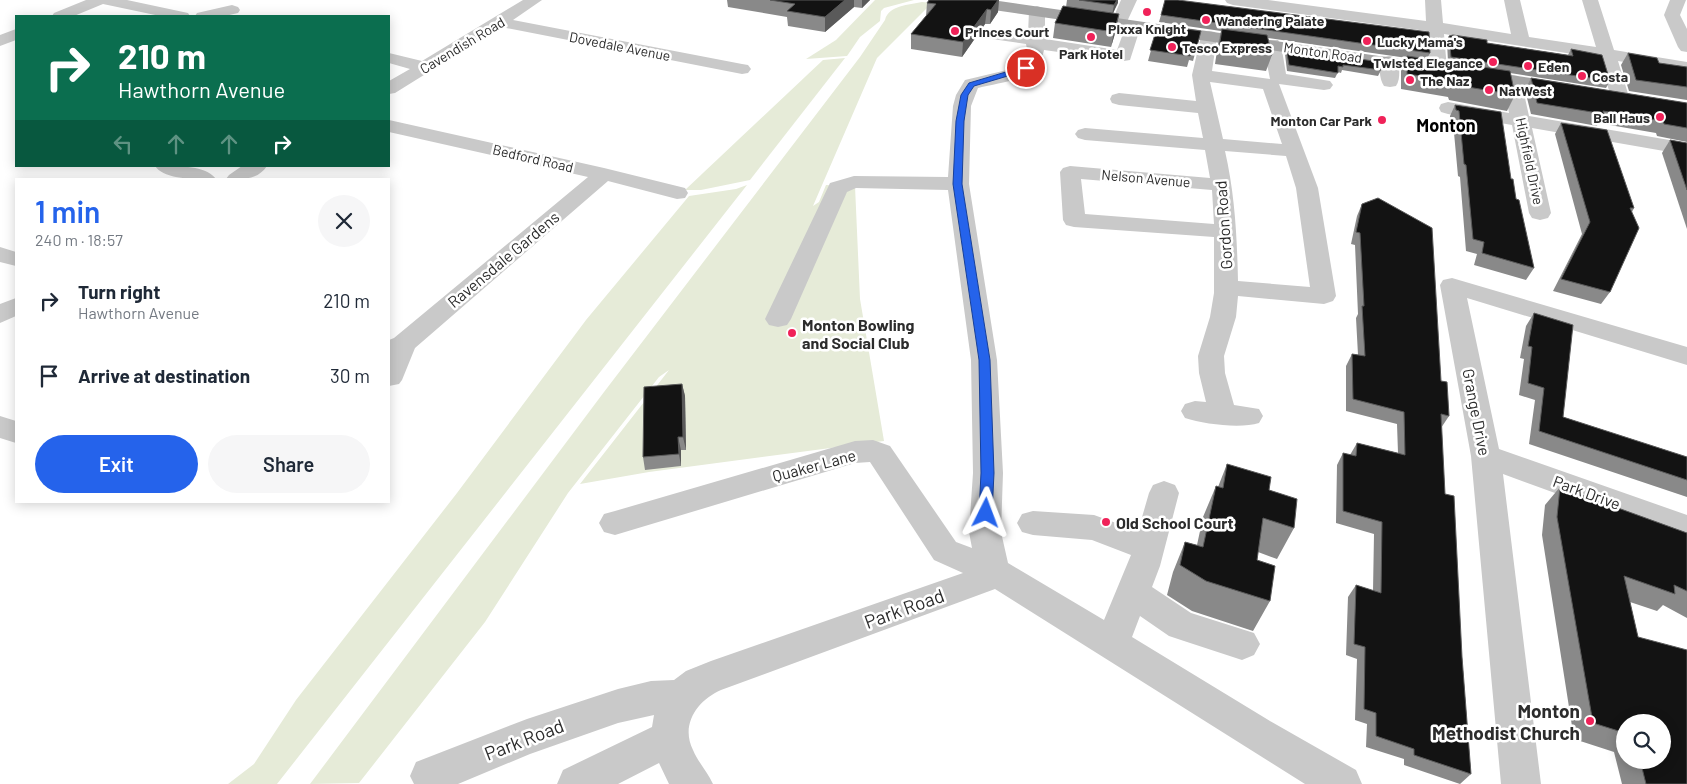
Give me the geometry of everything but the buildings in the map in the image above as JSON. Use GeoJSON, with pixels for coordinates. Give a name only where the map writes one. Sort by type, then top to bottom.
{"type":"FeatureCollection","features":[{"type":"Feature","properties":{"kind":"main road","name":"Monton Road"},"geometry":{"type":"LineString","coordinates":[[959,0],[1037,11],[1124,29],[1209,36],[1579,90]]}},
{"type":"Feature","properties":{"kind":"main road"},"geometry":{"type":"LineString","coordinates":[[1612,96],[1639,100]]}},
{"type":"Feature","properties":{"kind":"street"},"geometry":{"type":"LineString","coordinates":[[62,15],[100,0]]}},
{"type":"Feature","properties":{"kind":"street"},"geometry":{"type":"LineString","coordinates":[[104,0],[177,15]]}},
{"type":"Feature","properties":{"kind":"street","name":"Cavendish Road"},"geometry":{"type":"LineString","coordinates":[[390,88],[534,0]]}},
{"type":"Feature","properties":{"kind":"street"},"geometry":{"type":"LineString","coordinates":[[998,35],[1124,56],[1124,29],[1129,0]]}},
{"type":"Feature","properties":{"kind":"street"},"geometry":{"type":"LineString","coordinates":[[1233,0],[1352,8],[1434,27],[1687,66]]}},
{"type":"Feature","properties":{"kind":"street"},"geometry":{"type":"LineString","coordinates":[[1433,0],[1438,69]]}},
{"type":"Feature","properties":{"kind":"street"},"geometry":{"type":"LineString","coordinates":[[1512,0],[1521,40]]}},
{"type":"Feature","properties":{"kind":"street"},"geometry":{"type":"LineString","coordinates":[[1590,0],[1608,55],[1612,96]]}},
{"type":"Feature","properties":{"kind":"street"},"geometry":{"type":"LineString","coordinates":[[1687,2],[1678,0],[1672,15],[1687,47]]}},
{"type":"Feature","properties":{"kind":"street"},"geometry":{"type":"LineString","coordinates":[[1274,3],[1273,45],[1278,78],[1324,85]]}},
{"type":"Feature","properties":{"kind":"street"},"geometry":{"type":"LineString","coordinates":[[208,15],[232,10]]}},
{"type":"Feature","properties":{"kind":"street"},"geometry":{"type":"LineString","coordinates":[[1037,11],[1031,62],[1026,68],[1007,75],[977,82],[968,88],[961,113],[958,184],[984,360],[988,473],[985,532],[993,571],[1257,734],[1342,784]]}},
{"type":"Feature","properties":{"kind":"street","name":"Dovedale Avenue"},"geometry":{"type":"LineString","coordinates":[[499,22],[730,70]]}},
{"type":"Feature","properties":{"kind":"street"},"geometry":{"type":"LineString","coordinates":[[0,41],[15,34]]}},
{"type":"Feature","properties":{"kind":"street","name":"Gordon Road"},"geometry":{"type":"LineString","coordinates":[[1195,411],[1236,415],[1212,373],[1211,356],[1223,317],[1226,288],[1226,233],[1222,185],[1201,75],[1209,36]]}},
{"type":"Feature","properties":{"kind":"street"},"geometry":{"type":"LineString","coordinates":[[390,58],[425,67]]}},
{"type":"Feature","properties":{"kind":"street"},"geometry":{"type":"LineString","coordinates":[[1389,62],[1390,82]]}},
{"type":"Feature","properties":{"kind":"street"},"geometry":{"type":"LineString","coordinates":[[1201,75],[1271,85],[1306,188],[1324,296],[1226,288]]}},
{"type":"Feature","properties":{"kind":"street","name":"Highfield Drive"},"geometry":{"type":"LineString","coordinates":[[1512,80],[1540,213]]}},
{"type":"Feature","properties":{"kind":"street"},"geometry":{"type":"LineString","coordinates":[[1118,99],[1206,108]]}},
{"type":"Feature","properties":{"kind":"street"},"geometry":{"type":"LineString","coordinates":[[1448,108],[1687,149]]}},
{"type":"Feature","properties":{"kind":"street","name":"Bedford Road"},"geometry":{"type":"LineString","coordinates":[[390,126],[604,174],[676,193]]}},
{"type":"Feature","properties":{"kind":"street"},"geometry":{"type":"LineString","coordinates":[[1085,134],[1294,151]]}},
{"type":"Feature","properties":{"kind":"street"},"geometry":{"type":"LineString","coordinates":[[168,167],[203,178]]}},
{"type":"Feature","properties":{"kind":"street"},"geometry":{"type":"LineString","coordinates":[[238,178],[255,167]]}},
{"type":"Feature","properties":{"kind":"street","name":"Nelson Avenue"},"geometry":{"type":"LineString","coordinates":[[1222,185],[1070,172],[1074,220],[1206,229],[1226,233]]}},
{"type":"Feature","properties":{"kind":"street","name":"Ravensdale Gardens"},"geometry":{"type":"LineString","coordinates":[[390,376],[392,374],[396,346],[604,174]]}},
{"type":"Feature","properties":{"kind":"street"},"geometry":{"type":"LineString","coordinates":[[778,319],[838,188],[854,182],[958,184]]}},
{"type":"Feature","properties":{"kind":"street"},"geometry":{"type":"LineString","coordinates":[[0,254],[15,259]]}},
{"type":"Feature","properties":{"kind":"street","name":"Grange Drive"},"geometry":{"type":"LineString","coordinates":[[1521,784],[1486,456],[1452,285],[1687,356]]}},
{"type":"Feature","properties":{"kind":"street"},"geometry":{"type":"LineString","coordinates":[[0,315],[15,307]]}},
{"type":"Feature","properties":{"kind":"street"},"geometry":{"type":"LineString","coordinates":[[0,426],[15,433]]}},
{"type":"Feature","properties":{"kind":"street","name":"Quaker Lane"},"geometry":{"type":"LineString","coordinates":[[616,523],[855,452],[873,451],[880,454],[945,551],[993,571]]}},
{"type":"Feature","properties":{"kind":"street","name":"Park Drive"},"geometry":{"type":"LineString","coordinates":[[1486,456],[1687,528]]}},
{"type":"Feature","properties":{"kind":"street"},"geometry":{"type":"LineString","coordinates":[[1112,643],[1134,593],[1149,548],[1164,492]]}},
{"type":"Feature","properties":{"kind":"street"},"geometry":{"type":"LineString","coordinates":[[1032,523],[1094,528],[1149,548]]}},
{"type":"Feature","properties":{"kind":"street","name":"Park Road"},"geometry":{"type":"LineString","coordinates":[[430,776],[528,736],[618,706],[651,698],[683,697],[689,690],[710,678],[985,579],[993,571]]}},
{"type":"Feature","properties":{"kind":"street"},"geometry":{"type":"LineString","coordinates":[[1134,593],[1181,625],[1242,644]]}},
{"type":"Feature","properties":{"kind":"street"},"geometry":{"type":"LineString","coordinates":[[683,697],[671,718],[669,738],[676,759],[693,784]]}},
{"type":"Feature","properties":{"kind":"street"},"geometry":{"type":"LineString","coordinates":[[577,784],[669,738]]}},
{"type":"Feature","properties":{"kind":"green space"},"geometry":{"type":"Polygon","coordinates":[[[875,0],[914,0],[884,8],[881,11],[880,21],[860,37],[847,56],[806,59],[836,40],[875,0]]]}},
{"type":"Feature","properties":{"kind":"green space"},"geometry":{"type":"Polygon","coordinates":[[[922,2],[932,3],[877,58],[813,206],[819,202],[826,185],[855,186],[860,299],[884,441],[649,472],[580,484],[669,370],[659,377],[568,493],[485,622],[359,783],[310,784],[604,392],[860,57],[887,15],[900,6],[922,2]]]}},
{"type":"Feature","properties":{"kind":"green space"},"geometry":{"type":"Polygon","coordinates":[[[845,58],[750,180],[701,190],[685,190],[823,60],[845,58]]]}},
{"type":"Feature","properties":{"kind":"green space"},"geometry":{"type":"Polygon","coordinates":[[[747,185],[277,784],[228,784],[254,764],[296,700],[457,493],[586,320],[689,196],[736,189],[747,185]]]}},
{"type":"Feature","properties":{"kind":"place","name":"Pixxa Knight"},"geometry":{"type":"Point","coordinates":[1147,12]}},
{"type":"Feature","properties":{"kind":"place","name":"Wandering Palate"},"geometry":{"type":"Point","coordinates":[1206,20]}},
{"type":"Feature","properties":{"kind":"place","name":"Princes Court"},"geometry":{"type":"Point","coordinates":[955,31]}},
{"type":"Feature","properties":{"kind":"place","name":"Park Hotel"},"geometry":{"type":"Point","coordinates":[1091,37]}},
{"type":"Feature","properties":{"kind":"place","name":"Lucky Mama's"},"geometry":{"type":"Point","coordinates":[1367,41]}},
{"type":"Feature","properties":{"kind":"place","name":"Tesco Express"},"geometry":{"type":"Point","coordinates":[1172,47]}},
{"type":"Feature","properties":{"kind":"place","name":"Twisted Elegance"},"geometry":{"type":"Point","coordinates":[1493,62]}},
{"type":"Feature","properties":{"kind":"place","name":"Eden"},"geometry":{"type":"Point","coordinates":[1528,66]}},
{"type":"Feature","properties":{"kind":"place","name":"Costa"},"geometry":{"type":"Point","coordinates":[1582,76]}},
{"type":"Feature","properties":{"kind":"place","name":"The Naz"},"geometry":{"type":"Point","coordinates":[1410,80]}},
{"type":"Feature","properties":{"kind":"place","name":"NatWest"},"geometry":{"type":"Point","coordinates":[1489,90]}},
{"type":"Feature","properties":{"kind":"place","name":"Bali Haus"},"geometry":{"type":"Point","coordinates":[1660,117]}},
{"type":"Feature","properties":{"kind":"place","name":"Monton Car Park"},"geometry":{"type":"Point","coordinates":[1382,120]}},
{"type":"Feature","properties":{"kind":"place","name":"Monton Bowling and Social Club"},"geometry":{"type":"Point","coordinates":[792,333]}},
{"type":"Feature","properties":{"kind":"place","name":"Old School Court"},"geometry":{"type":"Point","coordinates":[1106,522]}},
{"type":"Feature","properties":{"kind":"place","name":"Monton Methodist Church"},"geometry":{"type":"Point","coordinates":[1590,721]}},
{"type":"Feature","properties":{"kind":"district","name":"Monton"},"geometry":{"type":"Point","coordinates":[1446,125]}},
{"type":"Feature","properties":{"kind":"route"},"geometry":{"type":"LineString","coordinates":[[986,513],[988,473],[984,360],[958,184],[960,121],[965,95],[971,84],[1026,68]]}}]}
